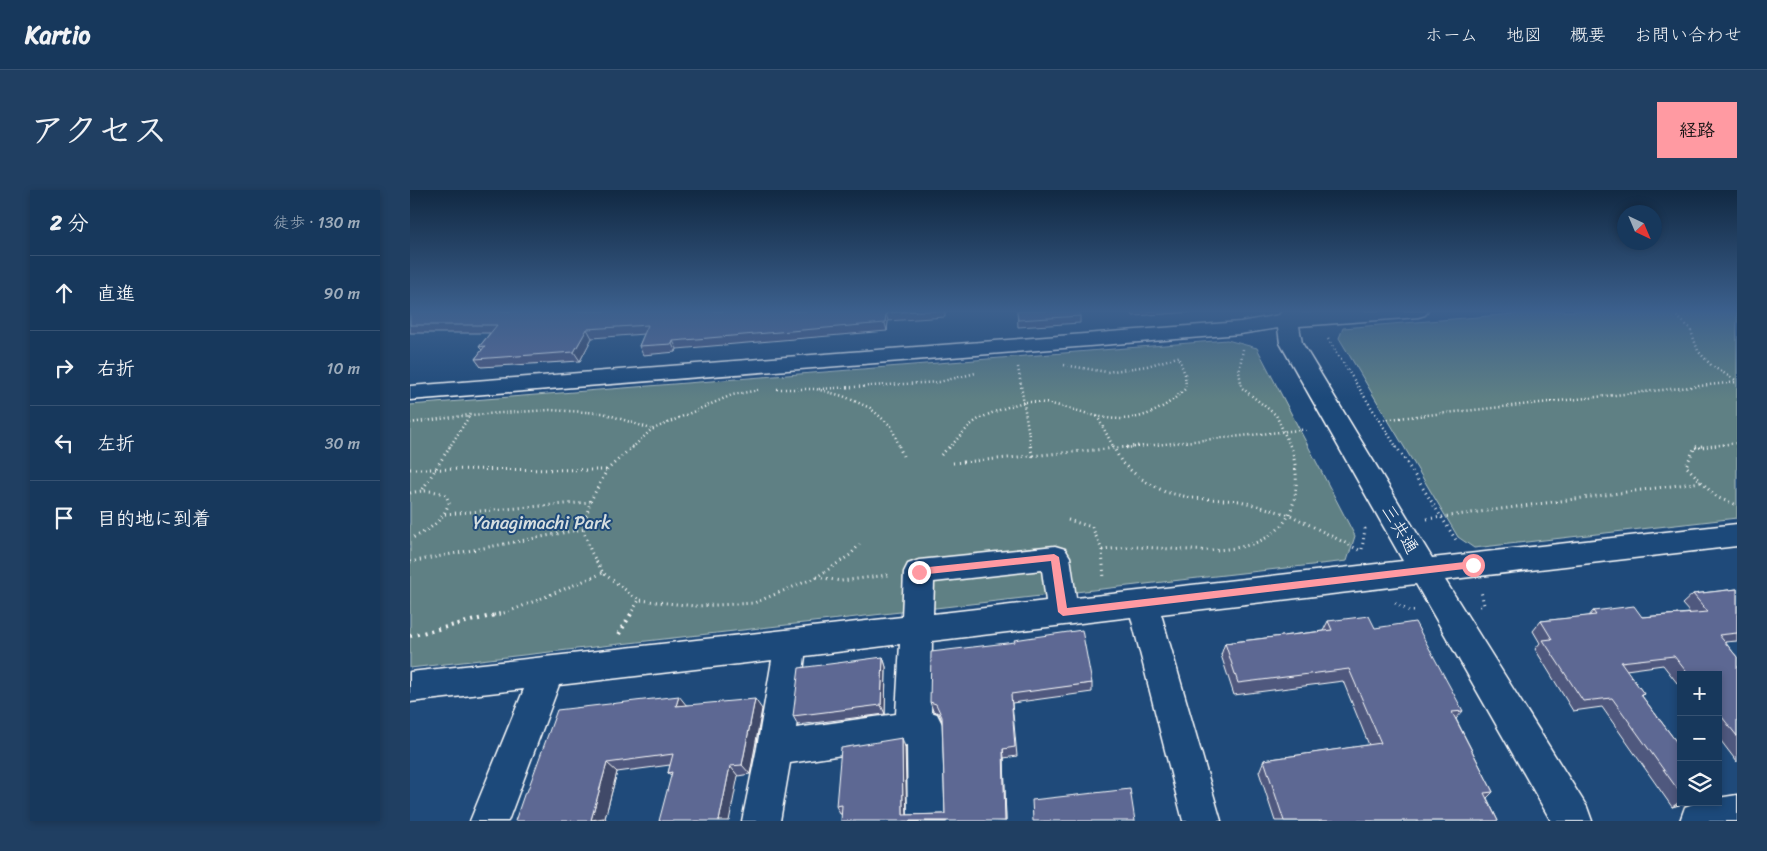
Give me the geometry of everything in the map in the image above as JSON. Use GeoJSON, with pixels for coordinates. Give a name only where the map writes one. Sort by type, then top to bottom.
{"type":"FeatureCollection","features":[{"type":"Feature","properties":{"kind":"street"},"geometry":{"type":"LineString","coordinates":[[410,393],[1081,340]]}},
{"type":"Feature","properties":{"kind":"street","name":"三共通"},"geometry":{"type":"LineString","coordinates":[[1291,340],[1445,609],[1573,821]]}},
{"type":"Feature","properties":{"kind":"street"},"geometry":{"type":"LineString","coordinates":[[410,687],[1143,604],[1424,570],[1734,539]]}},
{"type":"Feature","properties":{"kind":"street"},"geometry":{"type":"LineString","coordinates":[[914,727],[919,572],[1054,557],[1063,612]]}},
{"type":"Feature","properties":{"kind":"street"},"geometry":{"type":"LineString","coordinates":[[1143,604],[1202,821]]}},
{"type":"Feature","properties":{"kind":"street"},"geometry":{"type":"LineString","coordinates":[[761,821],[775,748],[791,644]]}},
{"type":"Feature","properties":{"kind":"street"},"geometry":{"type":"LineString","coordinates":[[490,821],[547,672]]}},
{"type":"Feature","properties":{"kind":"street"},"geometry":{"type":"LineString","coordinates":[[775,748],[925,726],[927,821]]}},
{"type":"Feature","properties":{"kind":"street"},"geometry":{"type":"LineString","coordinates":[[1699,821],[1737,814]]}},
{"type":"Feature","properties":{"kind":"path"},"geometry":{"type":"LineString","coordinates":[[1102,550],[1134,547],[1183,550],[1238,548],[1257,543],[1278,531],[1290,515],[1297,490],[1297,475],[1290,440],[1277,416],[1246,393],[1240,384],[1239,370],[1243,340]]}},
{"type":"Feature","properties":{"kind":"path"},"geometry":{"type":"LineString","coordinates":[[1329,340],[1473,565]]}},
{"type":"Feature","properties":{"kind":"path"},"geometry":{"type":"LineString","coordinates":[[1694,340],[1698,351],[1712,366],[1737,382]]}},
{"type":"Feature","properties":{"kind":"path"},"geometry":{"type":"LineString","coordinates":[[1063,365],[1107,372],[1147,366],[1185,354]]}},
{"type":"Feature","properties":{"kind":"path"},"geometry":{"type":"LineString","coordinates":[[941,455],[978,419],[1025,402],[1061,405],[1111,419],[1128,420],[1157,411],[1172,402],[1186,388],[1186,374],[1178,357]]}},
{"type":"Feature","properties":{"kind":"path"},"geometry":{"type":"LineString","coordinates":[[1010,367],[1027,365]]}},
{"type":"Feature","properties":{"kind":"path"},"geometry":{"type":"LineString","coordinates":[[1018,366],[1025,402],[1027,435],[1033,457]]}},
{"type":"Feature","properties":{"kind":"path"},"geometry":{"type":"LineString","coordinates":[[768,389],[816,389],[883,383],[939,382],[977,373]]}},
{"type":"Feature","properties":{"kind":"path"},"geometry":{"type":"LineString","coordinates":[[1380,420],[1737,382]]}},
{"type":"Feature","properties":{"kind":"path"},"geometry":{"type":"LineString","coordinates":[[816,389],[843,396],[870,408],[891,426],[903,456]]}},
{"type":"Feature","properties":{"kind":"path"},"geometry":{"type":"LineString","coordinates":[[760,390],[732,395],[651,430],[607,470],[590,502],[584,529],[590,552],[603,573],[639,600],[695,606],[754,603],[817,577],[850,555],[862,542]]}},
{"type":"Feature","properties":{"kind":"path"},"geometry":{"type":"LineString","coordinates":[[410,423],[470,415],[550,410],[604,413],[651,430]]}},
{"type":"Feature","properties":{"kind":"path"},"geometry":{"type":"LineString","coordinates":[[423,490],[470,415]]}},
{"type":"Feature","properties":{"kind":"path"},"geometry":{"type":"LineString","coordinates":[[1097,416],[1116,448],[1122,463],[1140,478],[1165,492],[1192,498],[1240,501],[1290,515],[1362,552],[1364,530],[1360,521]]}},
{"type":"Feature","properties":{"kind":"path"},"geometry":{"type":"LineString","coordinates":[[1304,420],[1314,437]]}},
{"type":"Feature","properties":{"kind":"path"},"geometry":{"type":"LineString","coordinates":[[953,463],[1033,457],[1309,429]]}},
{"type":"Feature","properties":{"kind":"path"},"geometry":{"type":"LineString","coordinates":[[1737,443],[1695,446],[1686,466],[1716,497],[1737,505]]}},
{"type":"Feature","properties":{"kind":"path"},"geometry":{"type":"LineString","coordinates":[[410,469],[607,470]]}},
{"type":"Feature","properties":{"kind":"path"},"geometry":{"type":"LineString","coordinates":[[1396,524],[1701,482]]}},
{"type":"Feature","properties":{"kind":"path"},"geometry":{"type":"LineString","coordinates":[[410,493],[423,490],[437,490],[446,495],[449,503],[445,514],[435,524],[410,539]]}},
{"type":"Feature","properties":{"kind":"path"},"geometry":{"type":"LineString","coordinates":[[445,514],[590,502]]}},
{"type":"Feature","properties":{"kind":"path"},"geometry":{"type":"LineString","coordinates":[[1068,520],[1092,527],[1102,550],[1107,607]]}},
{"type":"Feature","properties":{"kind":"path"},"geometry":{"type":"LineString","coordinates":[[410,562],[584,529]]}},
{"type":"Feature","properties":{"kind":"path"},"geometry":{"type":"LineString","coordinates":[[817,577],[840,581],[919,572]]}},
{"type":"Feature","properties":{"kind":"path"},"geometry":{"type":"LineString","coordinates":[[410,636],[508,612],[603,573]]}},
{"type":"Feature","properties":{"kind":"green space","name":"Yanagimachi Park"},"geometry":{"type":"Polygon","coordinates":[[[1229,340],[1257,348],[1355,536],[1347,561],[410,668],[410,405],[1229,340]]]}},
{"type":"Feature","properties":{"kind":"green space"},"geometry":{"type":"Polygon","coordinates":[[[1340,340],[1737,340],[1737,518],[1474,548],[1458,537],[1340,340]]]}},
{"type":"Feature","properties":{"kind":"building"},"geometry":{"type":"Polygon","coordinates":[[[484,340],[581,340],[574,352],[475,359],[485,346],[479,347],[484,340]]]}},
{"type":"Feature","properties":{"kind":"building"},"geometry":{"type":"Polygon","coordinates":[[[641,340],[680,340],[673,341],[672,344],[639,346],[641,340]]]}},
{"type":"Feature","properties":{"kind":"building"},"geometry":{"type":"Polygon","coordinates":[[[1737,589],[1737,633],[1719,635],[1737,657],[1737,736],[1722,717],[1722,671],[1686,671],[1674,656],[1621,662],[1644,694],[1641,695],[1677,743],[1677,788],[1612,698],[1583,701],[1543,640],[1552,639],[1541,621],[1596,615],[1593,611],[1634,606],[1642,617],[1708,612],[1693,594],[1737,589]]]}},
{"type":"Feature","properties":{"kind":"building"},"geometry":{"type":"Polygon","coordinates":[[[1369,616],[1375,628],[1415,622],[1463,711],[1452,712],[1493,792],[1484,793],[1498,821],[1284,821],[1264,760],[1381,743],[1349,669],[1238,683],[1225,643],[1332,630],[1328,621],[1369,616]]]}},
{"type":"Feature","properties":{"kind":"building"},"geometry":{"type":"Polygon","coordinates":[[[1082,630],[1092,683],[1011,694],[1015,747],[1003,749],[1005,821],[841,821],[842,805],[836,806],[841,748],[902,738],[903,815],[945,814],[942,717],[936,704],[930,702],[931,652],[1015,642],[1014,640],[1082,630]]]}},
{"type":"Feature","properties":{"kind":"building"},"geometry":{"type":"Polygon","coordinates":[[[883,657],[881,705],[793,716],[799,668],[883,657]]]}},
{"type":"Feature","properties":{"kind":"building"},"geometry":{"type":"Polygon","coordinates":[[[679,696],[676,706],[755,699],[742,765],[730,766],[719,821],[659,821],[672,772],[668,773],[673,754],[607,763],[591,820],[604,818],[603,821],[515,821],[557,710],[679,696]]]}},
{"type":"Feature","properties":{"kind":"building"},"geometry":{"type":"Polygon","coordinates":[[[1130,789],[1135,821],[1033,821],[1032,800],[1130,789]]]}},
{"type":"Feature","properties":{"kind":"route"},"geometry":{"type":"LineString","coordinates":[[919,572],[1054,557],[1063,612],[1473,565]]}}]}
